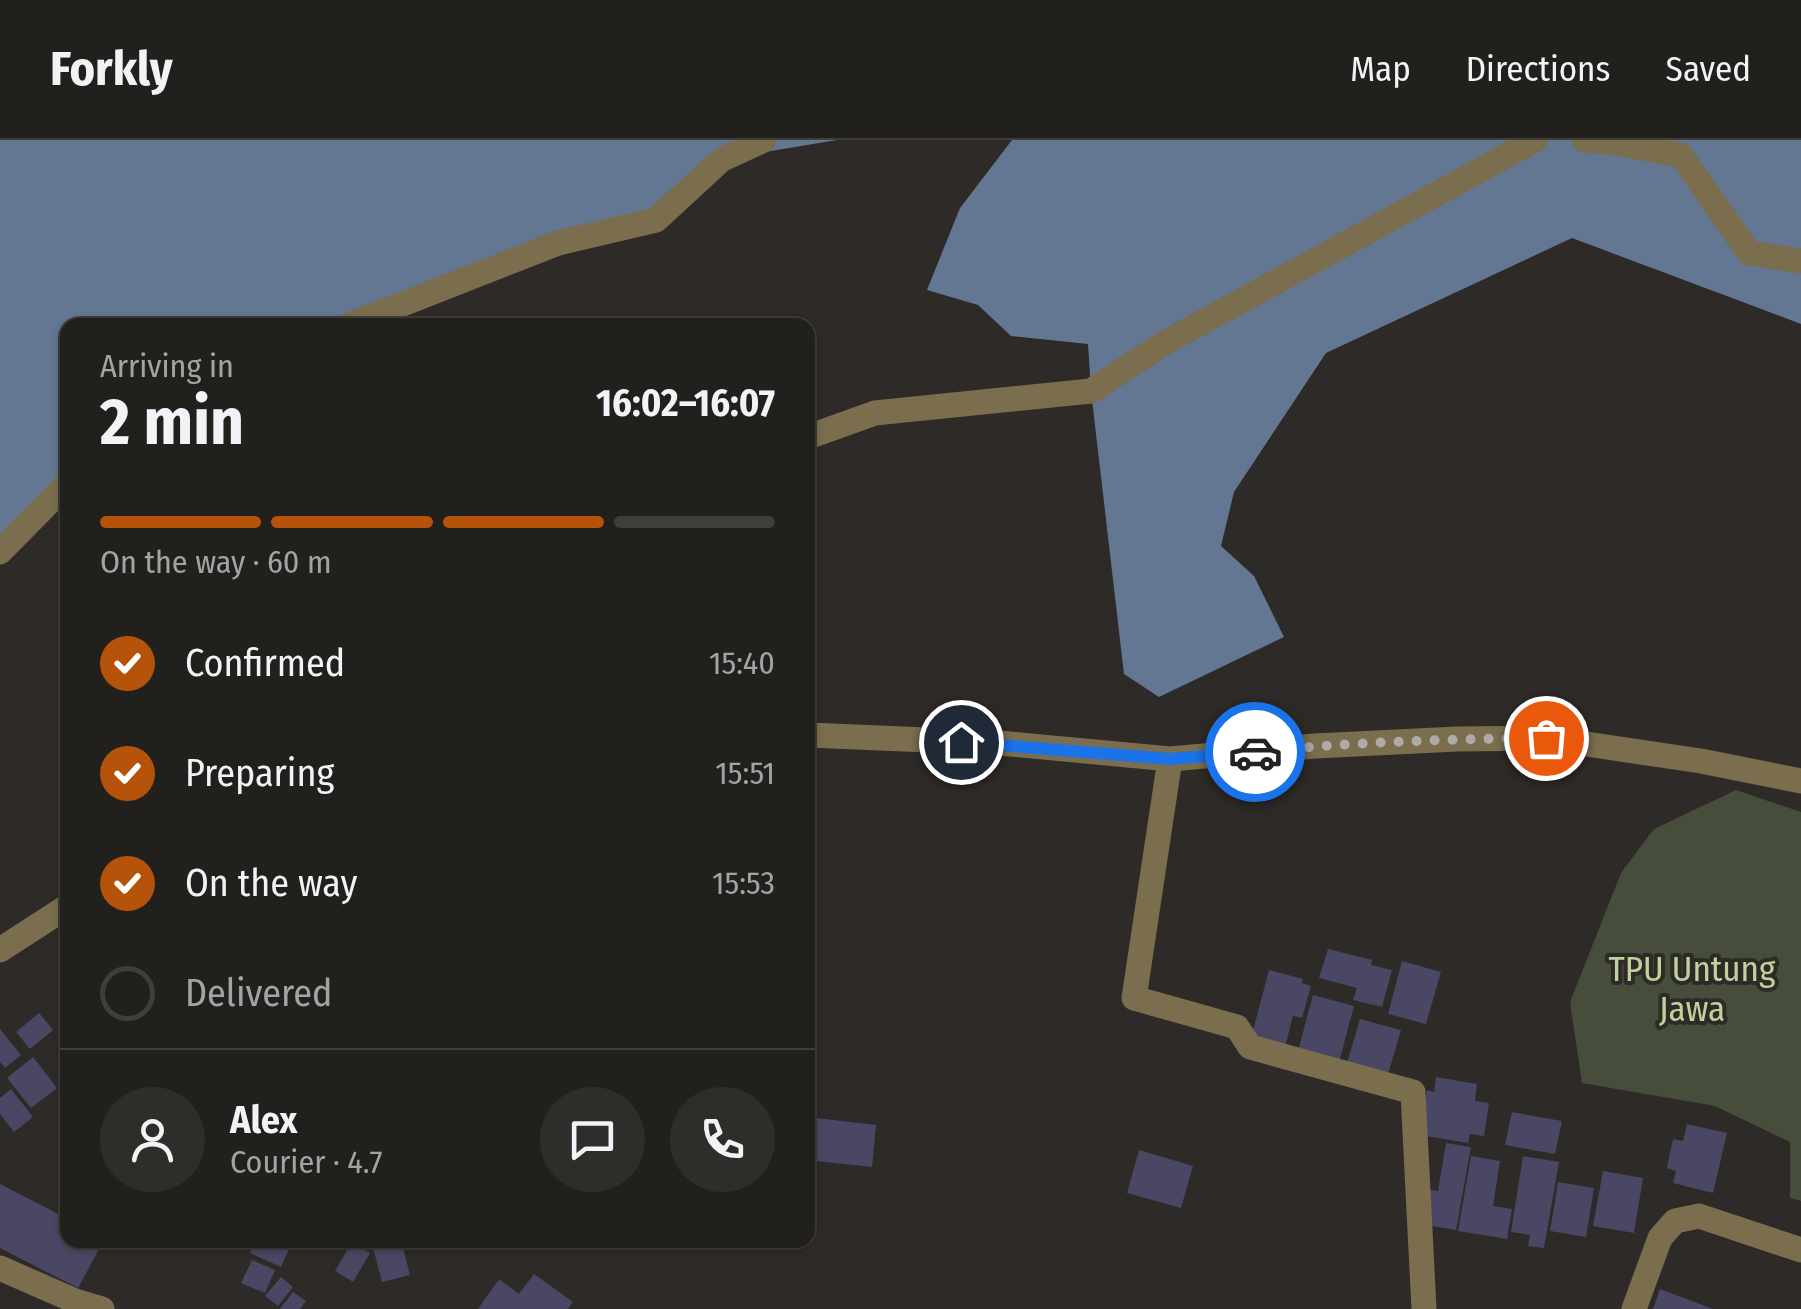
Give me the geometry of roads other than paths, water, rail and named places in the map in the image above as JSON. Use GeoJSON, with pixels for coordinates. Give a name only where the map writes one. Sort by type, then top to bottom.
{"type":"FeatureCollection","features":[{"type":"Feature","properties":{"kind":"street"},"geometry":{"type":"LineString","coordinates":[[367,318],[558,243],[656,220],[721,160],[764,140]]}},
{"type":"Feature","properties":{"kind":"street"},"geometry":{"type":"LineString","coordinates":[[815,434],[875,412],[1091,391],[1166,342],[1536,140]]}},
{"type":"Feature","properties":{"kind":"street"},"geometry":{"type":"LineString","coordinates":[[1584,140],[1681,155],[1749,253],[1801,261]]}},
{"type":"Feature","properties":{"kind":"street"},"geometry":{"type":"LineString","coordinates":[[0,552],[60,491]]}},
{"type":"Feature","properties":{"kind":"street"},"geometry":{"type":"LineString","coordinates":[[815,735],[1000,744],[1170,759],[1333,745],[1546,738],[1701,761],[1801,781]]}},
{"type":"Feature","properties":{"kind":"street"},"geometry":{"type":"LineString","coordinates":[[1170,759],[1134,998],[1236,1026],[1250,1047],[1413,1092],[1424,1309]]}},
{"type":"Feature","properties":{"kind":"street"},"geometry":{"type":"LineString","coordinates":[[0,950],[60,911]]}},
{"type":"Feature","properties":{"kind":"street"},"geometry":{"type":"LineString","coordinates":[[1634,1309],[1660,1238],[1675,1220],[1699,1216],[1801,1250]]}},
{"type":"Feature","properties":{"kind":"street"},"geometry":{"type":"LineString","coordinates":[[0,1268],[74,1301],[102,1309]]}},
{"type":"Feature","properties":{"kind":"water"},"geometry":{"type":"Polygon","coordinates":[[[0,140],[837,140],[704,162],[656,210],[351,318],[60,318],[60,479],[0,544],[0,140]]]}},
{"type":"Feature","properties":{"kind":"water"},"geometry":{"type":"Polygon","coordinates":[[[1012,140],[1801,140],[1801,324],[1572,238],[1326,353],[1234,492],[1221,546],[1254,576],[1284,637],[1159,697],[1124,674],[1088,344],[1011,336],[978,305],[927,290],[960,208],[1012,140]]]}},
{"type":"Feature","properties":{"kind":"park label","name":"TPU Untung Jawa"},"geometry":{"type":"Point","coordinates":[1692,989]}}]}
